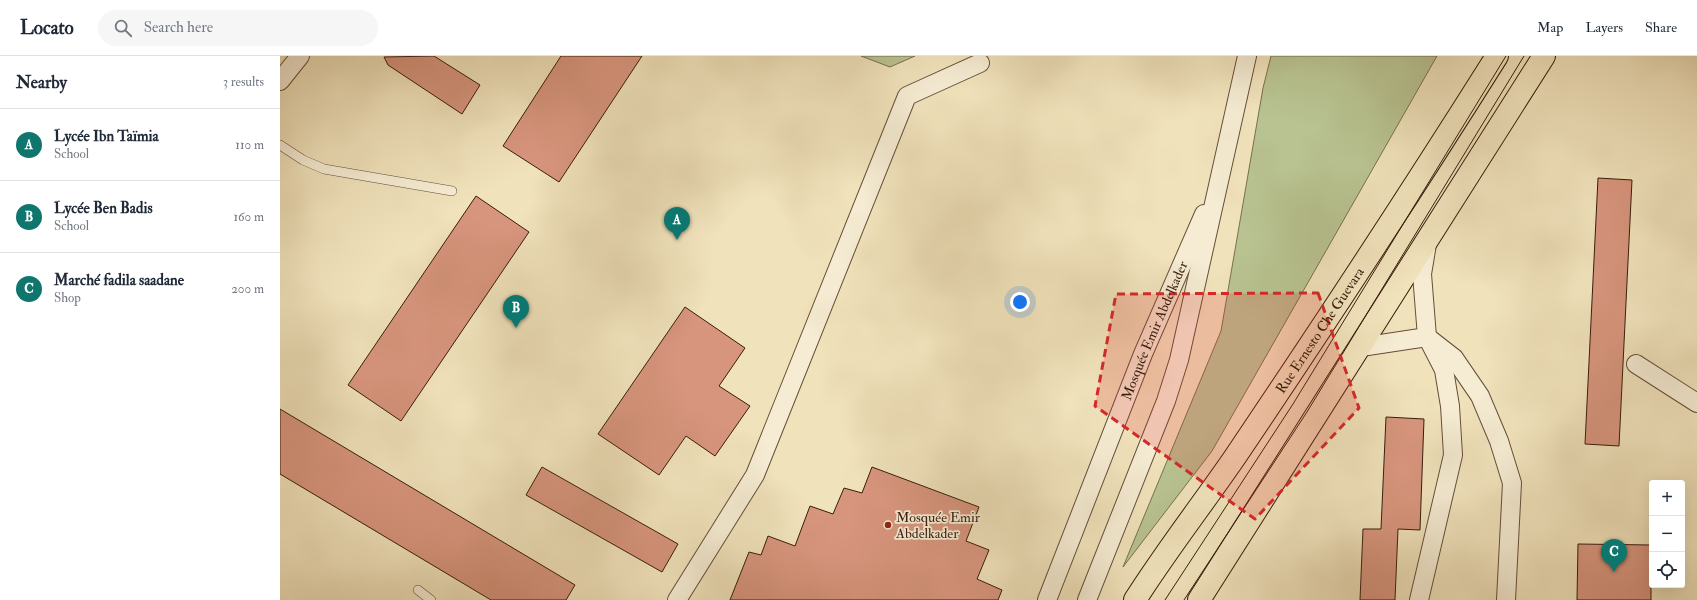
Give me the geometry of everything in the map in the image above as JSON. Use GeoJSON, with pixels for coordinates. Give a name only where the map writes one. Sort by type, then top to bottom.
{"type":"FeatureCollection","features":[{"type":"Feature","properties":{"kind":"main road","name":"Rue Ernesto Che Guevara"},"geometry":{"type":"LineString","coordinates":[[1135,600],[1151,574],[1233,459],[1427,166],[1497,56]]}},
{"type":"Feature","properties":{"kind":"main road"},"geometry":{"type":"LineString","coordinates":[[1199,600],[1361,347],[1544,56]]}},
{"type":"Feature","properties":{"kind":"street"},"geometry":{"type":"LineString","coordinates":[[280,81],[300,56]]}},
{"type":"Feature","properties":{"kind":"street"},"geometry":{"type":"LineString","coordinates":[[1087,600],[1166,401],[1175,374],[1247,56]]}},
{"type":"Feature","properties":{"kind":"street"},"geometry":{"type":"LineString","coordinates":[[677,600],[755,475],[907,96],[980,63]]}},
{"type":"Feature","properties":{"kind":"street","name":"Mosquée Emir Abdelkader"},"geometry":{"type":"LineString","coordinates":[[1047,600],[1143,354],[1221,175]]}},
{"type":"Feature","properties":{"kind":"street"},"geometry":{"type":"LineString","coordinates":[[1419,600],[1453,454],[1450,406],[1444,370],[1427,337],[1422,274],[1427,240]]}},
{"type":"Feature","properties":{"kind":"street"},"geometry":{"type":"LineString","coordinates":[[1361,347],[1427,337],[1454,358],[1480,396],[1498,440],[1512,483],[1506,600]]}},
{"type":"Feature","properties":{"kind":"street"},"geometry":{"type":"LineString","coordinates":[[1636,364],[1697,403]]}},
{"type":"Feature","properties":{"kind":"lane"},"geometry":{"type":"LineString","coordinates":[[280,145],[303,160],[324,169],[452,191]]}},
{"type":"Feature","properties":{"kind":"lane"},"geometry":{"type":"LineString","coordinates":[[418,590],[431,600]]}},
{"type":"Feature","properties":{"kind":"highlighted area"},"geometry":{"type":"Polygon","coordinates":[[[1318,293],[1359,408],[1255,519],[1095,406],[1116,294],[1318,293]]]}},
{"type":"Feature","properties":{"kind":"green space"},"geometry":{"type":"Polygon","coordinates":[[[861,56],[915,56],[890,67],[861,56]]]}},
{"type":"Feature","properties":{"kind":"green space"},"geometry":{"type":"Polygon","coordinates":[[[1271,56],[1437,56],[1212,451],[1123,567],[1221,331],[1263,88],[1271,56]]]}},
{"type":"Feature","properties":{"kind":"building"},"geometry":{"type":"Polygon","coordinates":[[[434,56],[480,85],[462,114],[388,65],[384,57],[434,56]]]}},
{"type":"Feature","properties":{"kind":"building"},"geometry":{"type":"Polygon","coordinates":[[[561,56],[642,56],[559,182],[503,146],[561,56]]]}},
{"type":"Feature","properties":{"kind":"building"},"geometry":{"type":"Polygon","coordinates":[[[1598,178],[1632,180],[1619,446],[1585,444],[1598,178]]]}},
{"type":"Feature","properties":{"kind":"building"},"geometry":{"type":"Polygon","coordinates":[[[476,196],[529,232],[401,421],[348,385],[476,196]]]}},
{"type":"Feature","properties":{"kind":"building"},"geometry":{"type":"Polygon","coordinates":[[[685,307],[745,348],[719,386],[750,406],[715,456],[686,436],[659,475],[598,434],[685,307]]]}},
{"type":"Feature","properties":{"kind":"building"},"geometry":{"type":"Polygon","coordinates":[[[280,409],[575,585],[566,600],[491,600],[280,474],[280,409]]]}},
{"type":"Feature","properties":{"kind":"building"},"geometry":{"type":"Polygon","coordinates":[[[1386,417],[1424,419],[1420,530],[1398,529],[1395,600],[1360,600],[1363,529],[1381,529],[1386,417]]]}},
{"type":"Feature","properties":{"kind":"building"},"geometry":{"type":"Polygon","coordinates":[[[542,467],[678,544],[662,572],[526,495],[542,467]]]}},
{"type":"Feature","properties":{"kind":"building","name":"Mosquée Emir Abdelkader"},"geometry":{"type":"Polygon","coordinates":[[[872,467],[979,507],[966,541],[989,550],[977,579],[1002,590],[998,600],[730,600],[749,552],[761,555],[768,536],[795,546],[810,506],[833,514],[844,488],[862,493],[872,467]]]}},
{"type":"Feature","properties":{"kind":"building"},"geometry":{"type":"Polygon","coordinates":[[[1578,544],[1649,545],[1649,588],[1651,588],[1651,600],[1577,600],[1578,544]]]}},
{"type":"Feature","properties":{"kind":"tram line"},"geometry":{"type":"LineString","coordinates":[[1165,600],[1293,404],[1506,56]]}},
{"type":"Feature","properties":{"kind":"tram line"},"geometry":{"type":"LineString","coordinates":[[1184,600],[1307,412],[1524,56]]}},
{"type":"Feature","properties":{"kind":"place","name":"Lycée Ibn Taïmia"},"geometry":{"type":"Point","coordinates":[677,240]}},
{"type":"Feature","properties":{"kind":"place","name":"Lycée Ben Badis"},"geometry":{"type":"Point","coordinates":[516,328]}},
{"type":"Feature","properties":{"kind":"place","name":"Mosquée Emir Abdelkader"},"geometry":{"type":"Point","coordinates":[888,525]}},
{"type":"Feature","properties":{"kind":"place","name":"Marché fadila saadane"},"geometry":{"type":"Point","coordinates":[1614,572]}}]}
